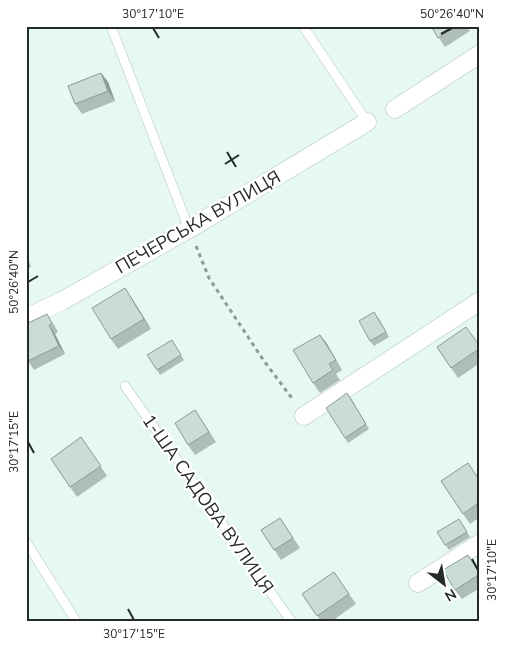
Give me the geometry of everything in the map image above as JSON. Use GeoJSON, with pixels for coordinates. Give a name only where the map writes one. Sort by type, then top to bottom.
{"type":"FeatureCollection","features":[{"type":"Feature","properties":{"kind":"street"},"geometry":{"type":"LineString","coordinates":[[395,109],[480,54]]}},
{"type":"Feature","properties":{"kind":"street","name":"ПЕЧЕРСЬКА ВУЛИЦЯ"},"geometry":{"type":"LineString","coordinates":[[26,318],[62,301],[367,122]]}},
{"type":"Feature","properties":{"kind":"street"},"geometry":{"type":"LineString","coordinates":[[304,416],[480,301]]}},
{"type":"Feature","properties":{"kind":"street"},"geometry":{"type":"LineString","coordinates":[[418,583],[480,543]]}},
{"type":"Feature","properties":{"kind":"lane"},"geometry":{"type":"LineString","coordinates":[[111,26],[189,228]]}},
{"type":"Feature","properties":{"kind":"lane"},"geometry":{"type":"LineString","coordinates":[[303,26],[367,122]]}},
{"type":"Feature","properties":{"kind":"lane","name":"1-ША САДОВА ВУЛИЦЯ"},"geometry":{"type":"LineString","coordinates":[[125,386],[291,621]]}},
{"type":"Feature","properties":{"kind":"lane"},"geometry":{"type":"LineString","coordinates":[[26,542],[30,556],[76,621]]}},
{"type":"Feature","properties":{"kind":"path"},"geometry":{"type":"LineString","coordinates":[[189,228],[209,278],[264,361],[304,416]]}},
{"type":"Feature","properties":{"kind":"building"},"geometry":{"type":"Polygon","coordinates":[[[431,26],[456,26],[438,38],[431,26]]]}},
{"type":"Feature","properties":{"kind":"building"},"geometry":{"type":"Polygon","coordinates":[[[101,73],[108,91],[75,104],[68,86],[101,73]]]}},
{"type":"Feature","properties":{"kind":"building"},"geometry":{"type":"Polygon","coordinates":[[[125,288],[144,319],[111,339],[92,308],[125,288]]]}},
{"type":"Feature","properties":{"kind":"building"},"geometry":{"type":"Polygon","coordinates":[[[374,312],[386,332],[370,341],[359,321],[374,312]]]}},
{"type":"Feature","properties":{"kind":"building"},"geometry":{"type":"Polygon","coordinates":[[[47,314],[52,323],[49,325],[59,346],[28,361],[26,358],[26,324],[47,314]]]}},
{"type":"Feature","properties":{"kind":"building"},"geometry":{"type":"Polygon","coordinates":[[[466,327],[480,348],[451,368],[437,347],[466,327]]]}},
{"type":"Feature","properties":{"kind":"building"},"geometry":{"type":"Polygon","coordinates":[[[320,335],[336,360],[329,364],[333,370],[313,383],[293,350],[320,335]]]}},
{"type":"Feature","properties":{"kind":"building"},"geometry":{"type":"Polygon","coordinates":[[[172,340],[181,355],[157,370],[147,355],[172,340]]]}},
{"type":"Feature","properties":{"kind":"building"},"geometry":{"type":"Polygon","coordinates":[[[347,393],[366,424],[345,438],[326,408],[347,393]]]}},
{"type":"Feature","properties":{"kind":"building"},"geometry":{"type":"Polygon","coordinates":[[[195,410],[209,432],[188,445],[175,423],[195,410]]]}},
{"type":"Feature","properties":{"kind":"building"},"geometry":{"type":"Polygon","coordinates":[[[81,437],[101,466],[70,487],[51,459],[81,437]]]}},
{"type":"Feature","properties":{"kind":"building"},"geometry":{"type":"Polygon","coordinates":[[[468,463],[480,481],[480,502],[463,514],[441,481],[468,463]]]}},
{"type":"Feature","properties":{"kind":"building"},"geometry":{"type":"Polygon","coordinates":[[[280,518],[293,538],[274,550],[261,530],[280,518]]]}},
{"type":"Feature","properties":{"kind":"building"},"geometry":{"type":"Polygon","coordinates":[[[459,519],[467,532],[445,545],[437,532],[459,519]]]}},
{"type":"Feature","properties":{"kind":"building"},"geometry":{"type":"Polygon","coordinates":[[[468,555],[480,574],[455,590],[443,570],[468,555]]]}},
{"type":"Feature","properties":{"kind":"building"},"geometry":{"type":"Polygon","coordinates":[[[334,572],[349,594],[317,616],[302,594],[334,572]]]}}]}
